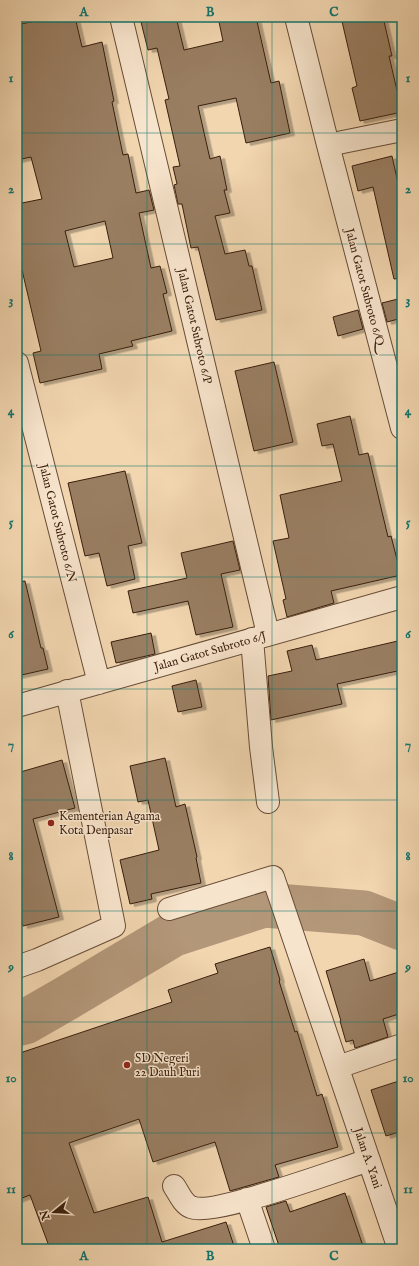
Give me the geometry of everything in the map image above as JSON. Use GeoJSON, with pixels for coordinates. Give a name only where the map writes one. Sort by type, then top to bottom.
{"type":"FeatureCollection","features":[{"type":"Feature","properties":{"kind":"street","name":"Jalan Gatot Subroto 6/P"},"geometry":{"type":"LineString","coordinates":[[121,17],[260,637],[261,747],[268,802]]}},
{"type":"Feature","properties":{"kind":"street","name":"Jalan Gatot Subroto 6/Q"},"geometry":{"type":"LineString","coordinates":[[297,20],[328,146],[402,428]]}},
{"type":"Feature","properties":{"kind":"street"},"geometry":{"type":"LineString","coordinates":[[328,146],[402,130]]}},
{"type":"Feature","properties":{"kind":"street","name":"Jalan Gatot Subroto 6/N"},"geometry":{"type":"LineString","coordinates":[[17,363],[99,682]]}},
{"type":"Feature","properties":{"kind":"street","name":"Jalan Gatot Subroto 6/J"},"geometry":{"type":"LineString","coordinates":[[17,706],[402,597]]}},
{"type":"Feature","properties":{"kind":"street"},"geometry":{"type":"LineString","coordinates":[[17,967],[37,960],[114,926],[67,691]]}},
{"type":"Feature","properties":{"kind":"street","name":"Jalan A. Yani"},"geometry":{"type":"LineString","coordinates":[[169,909],[274,881],[399,1249]]}},
{"type":"Feature","properties":{"kind":"street"},"geometry":{"type":"LineString","coordinates":[[338,1067],[402,1045]]}},
{"type":"Feature","properties":{"kind":"street"},"geometry":{"type":"LineString","coordinates":[[174,1186],[186,1204],[193,1208],[203,1208],[231,1204],[369,1160]]}},
{"type":"Feature","properties":{"kind":"street"},"geometry":{"type":"LineString","coordinates":[[247,1199],[264,1249]]}},
{"type":"Feature","properties":{"kind":"building"},"geometry":{"type":"Polygon","coordinates":[[[53,17],[75,17],[82,47],[102,42],[123,155],[128,154],[136,193],[149,190],[154,210],[139,213],[151,268],[160,266],[167,293],[163,294],[172,331],[131,341],[133,346],[99,354],[102,369],[40,383],[33,353],[41,351],[22,270],[20,270],[17,258],[17,204],[42,199],[31,157],[17,160],[17,25],[53,17]],[[105,221],[65,231],[74,267],[113,258],[105,221]]]}},
{"type":"Feature","properties":{"kind":"building"},"geometry":{"type":"Polygon","coordinates":[[[165,17],[176,17],[184,50],[223,41],[218,17],[256,17],[271,83],[279,81],[290,133],[246,143],[236,98],[198,106],[210,159],[220,156],[227,190],[224,190],[230,213],[215,216],[225,254],[245,250],[249,266],[252,266],[262,310],[216,320],[198,247],[191,248],[182,204],[178,204],[174,185],[177,184],[173,167],[180,166],[165,100],[169,99],[157,48],[148,50],[141,22],[165,17]]]}},
{"type":"Feature","properties":{"kind":"building"},"geometry":{"type":"Polygon","coordinates":[[[341,17],[383,17],[392,56],[389,56],[402,112],[360,121],[352,88],[357,86],[341,17]]]}},
{"type":"Feature","properties":{"kind":"building"},"geometry":{"type":"Polygon","coordinates":[[[392,156],[402,201],[402,278],[394,279],[373,187],[358,191],[352,166],[392,156]]]}},
{"type":"Feature","properties":{"kind":"building"},"geometry":{"type":"Polygon","coordinates":[[[402,298],[402,318],[387,322],[382,303],[402,298]]]}},
{"type":"Feature","properties":{"kind":"building"},"geometry":{"type":"Polygon","coordinates":[[[358,310],[363,329],[338,336],[333,317],[358,310]]]}},
{"type":"Feature","properties":{"kind":"building"},"geometry":{"type":"Polygon","coordinates":[[[274,362],[293,442],[254,451],[235,371],[274,362]]]}},
{"type":"Feature","properties":{"kind":"building"},"geometry":{"type":"Polygon","coordinates":[[[350,416],[359,455],[368,453],[388,537],[391,536],[401,575],[331,591],[334,603],[287,617],[283,600],[286,599],[273,541],[289,538],[280,495],[342,481],[333,444],[322,446],[317,424],[350,416]]]}},
{"type":"Feature","properties":{"kind":"building"},"geometry":{"type":"Polygon","coordinates":[[[125,471],[142,543],[128,546],[135,579],[107,586],[99,553],[85,556],[68,483],[125,471]]]}},
{"type":"Feature","properties":{"kind":"building"},"geometry":{"type":"Polygon","coordinates":[[[233,541],[240,570],[221,574],[233,627],[196,635],[188,601],[133,613],[128,591],[187,578],[181,553],[233,541]]]}},
{"type":"Feature","properties":{"kind":"building"},"geometry":{"type":"Polygon","coordinates":[[[25,581],[41,648],[43,648],[48,669],[17,676],[17,582],[25,581]]]}},
{"type":"Feature","properties":{"kind":"building"},"geometry":{"type":"Polygon","coordinates":[[[151,633],[155,654],[116,663],[111,642],[151,633]]]}},
{"type":"Feature","properties":{"kind":"building"},"geometry":{"type":"Polygon","coordinates":[[[402,640],[402,670],[337,684],[342,704],[271,720],[268,676],[292,671],[287,651],[312,645],[316,660],[402,640]]]}},
{"type":"Feature","properties":{"kind":"building"},"geometry":{"type":"Polygon","coordinates":[[[196,680],[202,707],[178,712],[172,686],[196,680]]]}},
{"type":"Feature","properties":{"kind":"building"},"geometry":{"type":"Polygon","coordinates":[[[165,758],[176,807],[185,804],[197,857],[201,883],[151,894],[152,899],[130,904],[120,860],[159,850],[148,800],[138,802],[130,766],[165,758]]]}},
{"type":"Feature","properties":{"kind":"building"},"geometry":{"type":"Polygon","coordinates":[[[62,760],[75,808],[33,819],[59,917],[23,926],[17,903],[17,773],[62,760]]]}},
{"type":"Feature","properties":{"kind":"building"},"geometry":{"type":"Polygon","coordinates":[[[270,947],[295,1032],[297,1031],[317,1096],[322,1094],[338,1147],[275,1165],[279,1177],[230,1191],[215,1142],[153,1162],[139,1119],[69,1143],[94,1213],[148,1197],[162,1242],[226,1222],[235,1249],[50,1249],[30,1195],[17,1200],[17,1054],[172,1002],[168,990],[218,973],[215,964],[270,947]]]}},
{"type":"Feature","properties":{"kind":"building"},"geometry":{"type":"Polygon","coordinates":[[[364,959],[370,981],[402,971],[402,1013],[383,1019],[388,1037],[355,1048],[353,1040],[346,1042],[326,971],[364,959]]]}},
{"type":"Feature","properties":{"kind":"building"},"geometry":{"type":"Polygon","coordinates":[[[402,1080],[402,1131],[386,1136],[371,1090],[402,1080]]]}},
{"type":"Feature","properties":{"kind":"building"},"geometry":{"type":"Polygon","coordinates":[[[345,1193],[364,1249],[280,1249],[266,1207],[286,1201],[290,1212],[345,1193]]]}},
{"type":"Feature","properties":{"kind":"waterway"},"geometry":{"type":"LineString","coordinates":[[17,1024],[25,1022],[174,934],[264,905],[364,913],[402,928]]}},
{"type":"Feature","properties":{"kind":"place","name":"Kementerian Agama Kota Denpasar"},"geometry":{"type":"Point","coordinates":[51,823]}},
{"type":"Feature","properties":{"kind":"place","name":"SD Negeri 22 Dauh Puri"},"geometry":{"type":"Point","coordinates":[127,1065]}}]}
